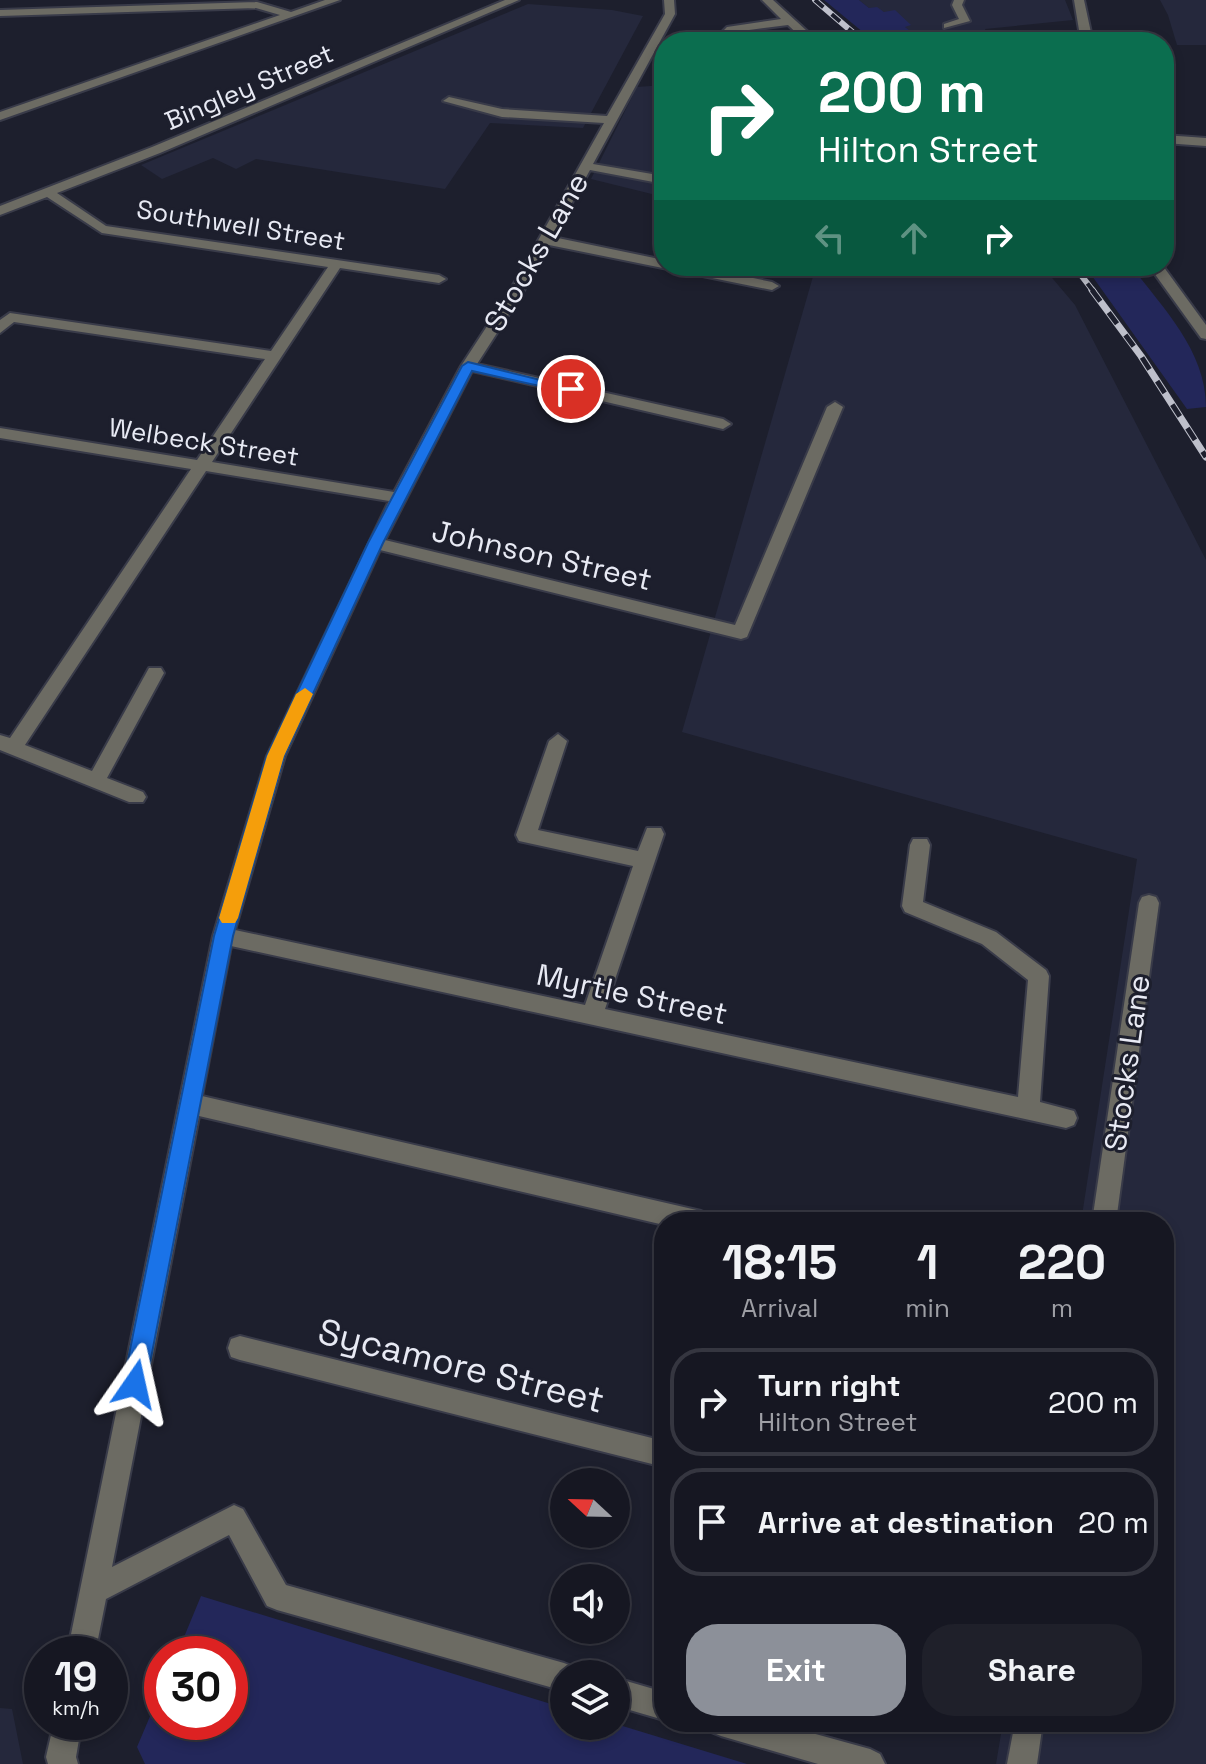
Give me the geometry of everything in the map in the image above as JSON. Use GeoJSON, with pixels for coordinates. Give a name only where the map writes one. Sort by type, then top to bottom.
{"type":"FeatureCollection","features":[{"type":"Feature","properties":{"kind":"street"},"geometry":{"type":"LineString","coordinates":[[0,116],[335,0]]}},
{"type":"Feature","properties":{"kind":"street","name":"Bingley Street"},"geometry":{"type":"LineString","coordinates":[[0,211],[156,150],[514,0]]}},
{"type":"Feature","properties":{"kind":"street","name":"Stocks Lane"},"geometry":{"type":"LineString","coordinates":[[660,32],[670,14],[669,0]]}},
{"type":"Feature","properties":{"kind":"street"},"geometry":{"type":"LineString","coordinates":[[767,0],[802,32]]}},
{"type":"Feature","properties":{"kind":"street"},"geometry":{"type":"LineString","coordinates":[[948,26],[965,21],[957,5],[959,0]]}},
{"type":"Feature","properties":{"kind":"street"},"geometry":{"type":"LineString","coordinates":[[1079,0],[1085,32]]}},
{"type":"Feature","properties":{"kind":"street"},"geometry":{"type":"LineString","coordinates":[[0,13],[257,5],[288,14]]}},
{"type":"Feature","properties":{"kind":"street"},"geometry":{"type":"LineString","coordinates":[[728,32],[731,29],[790,21]]}},
{"type":"Feature","properties":{"kind":"street","name":"Stocks Lane"},"geometry":{"type":"LineString","coordinates":[[84,1636],[223,936],[276,756],[375,543],[468,366],[546,240],[654,43]]}},
{"type":"Feature","properties":{"kind":"street"},"geometry":{"type":"LineString","coordinates":[[449,101],[502,113],[612,120]]}},
{"type":"Feature","properties":{"kind":"street"},"geometry":{"type":"LineString","coordinates":[[1174,140],[1206,142]]}},
{"type":"Feature","properties":{"kind":"street"},"geometry":{"type":"LineString","coordinates":[[586,166],[654,178]]}},
{"type":"Feature","properties":{"kind":"street","name":"Southwell Street"},"geometry":{"type":"LineString","coordinates":[[46,191],[102,229],[439,279]]}},
{"type":"Feature","properties":{"kind":"street"},"geometry":{"type":"LineString","coordinates":[[546,240],[654,262]]}},
{"type":"Feature","properties":{"kind":"street"},"geometry":{"type":"LineString","coordinates":[[136,797],[7,745],[204,466],[336,264]]}},
{"type":"Feature","properties":{"kind":"street"},"geometry":{"type":"LineString","coordinates":[[724,276],[772,286]]}},
{"type":"Feature","properties":{"kind":"street"},"geometry":{"type":"LineString","coordinates":[[1163,276],[1206,335]]}},
{"type":"Feature","properties":{"kind":"street"},"geometry":{"type":"LineString","coordinates":[[0,329],[10,317],[276,356]]}},
{"type":"Feature","properties":{"kind":"street"},"geometry":{"type":"LineString","coordinates":[[468,366],[723,424]]}},
{"type":"Feature","properties":{"kind":"street","name":"Johnson Street"},"geometry":{"type":"LineString","coordinates":[[375,543],[741,633],[835,407]]}},
{"type":"Feature","properties":{"kind":"street","name":"Welbeck Street"},"geometry":{"type":"LineString","coordinates":[[0,433],[400,498]]}},
{"type":"Feature","properties":{"kind":"street"},"geometry":{"type":"LineString","coordinates":[[96,781],[155,673]]}},
{"type":"Feature","properties":{"kind":"street"},"geometry":{"type":"LineString","coordinates":[[558,741],[526,835],[645,860]]}},
{"type":"Feature","properties":{"kind":"street"},"geometry":{"type":"LineString","coordinates":[[592,1016],[654,834]]}},
{"type":"Feature","properties":{"kind":"street"},"geometry":{"type":"LineString","coordinates":[[920,845],[912,906],[989,938],[1039,976],[1028,1109]]}},
{"type":"Feature","properties":{"kind":"street","name":"Stocks Lane"},"geometry":{"type":"LineString","coordinates":[[1105,1212],[1149,903]]}},
{"type":"Feature","properties":{"kind":"street","name":"Myrtle Street"},"geometry":{"type":"LineString","coordinates":[[223,936],[1066,1118]]}},
{"type":"Feature","properties":{"kind":"street"},"geometry":{"type":"LineString","coordinates":[[191,1104],[658,1212]]}},
{"type":"Feature","properties":{"kind":"street","name":"Sycamore Street"},"geometry":{"type":"LineString","coordinates":[[240,1348],[654,1452]]}},
{"type":"Feature","properties":{"kind":"street"},"geometry":{"type":"LineString","coordinates":[[93,1591],[234,1518],[277,1596],[550,1673]]}},
{"type":"Feature","properties":{"kind":"street"},"geometry":{"type":"LineString","coordinates":[[630,1696],[654,1703]]}},
{"type":"Feature","properties":{"kind":"street"},"geometry":{"type":"LineString","coordinates":[[756,1732],[870,1764]]}},
{"type":"Feature","properties":{"kind":"street"},"geometry":{"type":"LineString","coordinates":[[1022,1764],[1027,1732]]}},
{"type":"Feature","properties":{"kind":"street"},"geometry":{"type":"LineString","coordinates":[[63,1764],[61,1757],[64,1740]]}},
{"type":"Feature","properties":{"kind":"shaded area"},"geometry":{"type":"Polygon","coordinates":[[[824,0],[859,0],[869,8],[877,7],[884,12],[895,10],[911,25],[905,27],[912,32],[863,32],[824,0]]]}},
{"type":"Feature","properties":{"kind":"shaded area"},"geometry":{"type":"Polygon","coordinates":[[[859,0],[1065,0],[1073,20],[985,29],[986,32],[911,32],[884,12],[869,8],[859,0]]]}},
{"type":"Feature","properties":{"kind":"shaded area"},"geometry":{"type":"Polygon","coordinates":[[[1160,0],[1206,0],[1206,45],[1177,45],[1160,0]]]}},
{"type":"Feature","properties":{"kind":"shaded area"},"geometry":{"type":"Polygon","coordinates":[[[528,4],[612,10],[643,16],[583,128],[490,123],[445,189],[256,159],[236,169],[213,158],[162,179],[141,165],[528,4]]]}},
{"type":"Feature","properties":{"kind":"shaded area"},"geometry":{"type":"Polygon","coordinates":[[[654,86],[654,195],[591,179],[637,87],[654,86]]]}},
{"type":"Feature","properties":{"kind":"shaded area"},"geometry":{"type":"Polygon","coordinates":[[[813,276],[1050,276],[1075,305],[1206,560],[1206,1764],[996,1764],[1001,1732],[1174,1732],[1174,1212],[1083,1212],[1137,859],[682,732],[813,276]]]}},
{"type":"Feature","properties":{"kind":"shaded area"},"geometry":{"type":"Polygon","coordinates":[[[1092,276],[1139,276],[1169,314],[1191,349],[1204,387],[1206,407],[1187,409],[1092,276]]]}},
{"type":"Feature","properties":{"kind":"shaded area"},"geometry":{"type":"Polygon","coordinates":[[[201,1596],[550,1704],[550,1740],[630,1740],[630,1728],[747,1764],[145,1764],[137,1747],[144,1730],[144,1740],[248,1740],[248,1636],[184,1636],[201,1596]]]}},
{"type":"Feature","properties":{"kind":"shaded area"},"geometry":{"type":"Polygon","coordinates":[[[0,1708],[12,1709],[23,1764],[0,1764],[0,1708]]]}},
{"type":"Feature","properties":{"kind":"railway"},"geometry":{"type":"LineString","coordinates":[[815,0],[852,32]]}},
{"type":"Feature","properties":{"kind":"railway"},"geometry":{"type":"LineString","coordinates":[[1082,276],[1094,292]]}},
{"type":"Feature","properties":{"kind":"railway"},"geometry":{"type":"LineString","coordinates":[[1092,290],[1141,356],[1206,457]]}},
{"type":"Feature","properties":{"kind":"slow traffic"},"geometry":{"type":"LineString","coordinates":[[229,918],[276,756],[305,694]]}},
{"type":"Feature","properties":{"kind":"route"},"geometry":{"type":"LineString","coordinates":[[135,1384],[223,936],[276,756],[375,543],[468,366],[571,389]]}}]}
